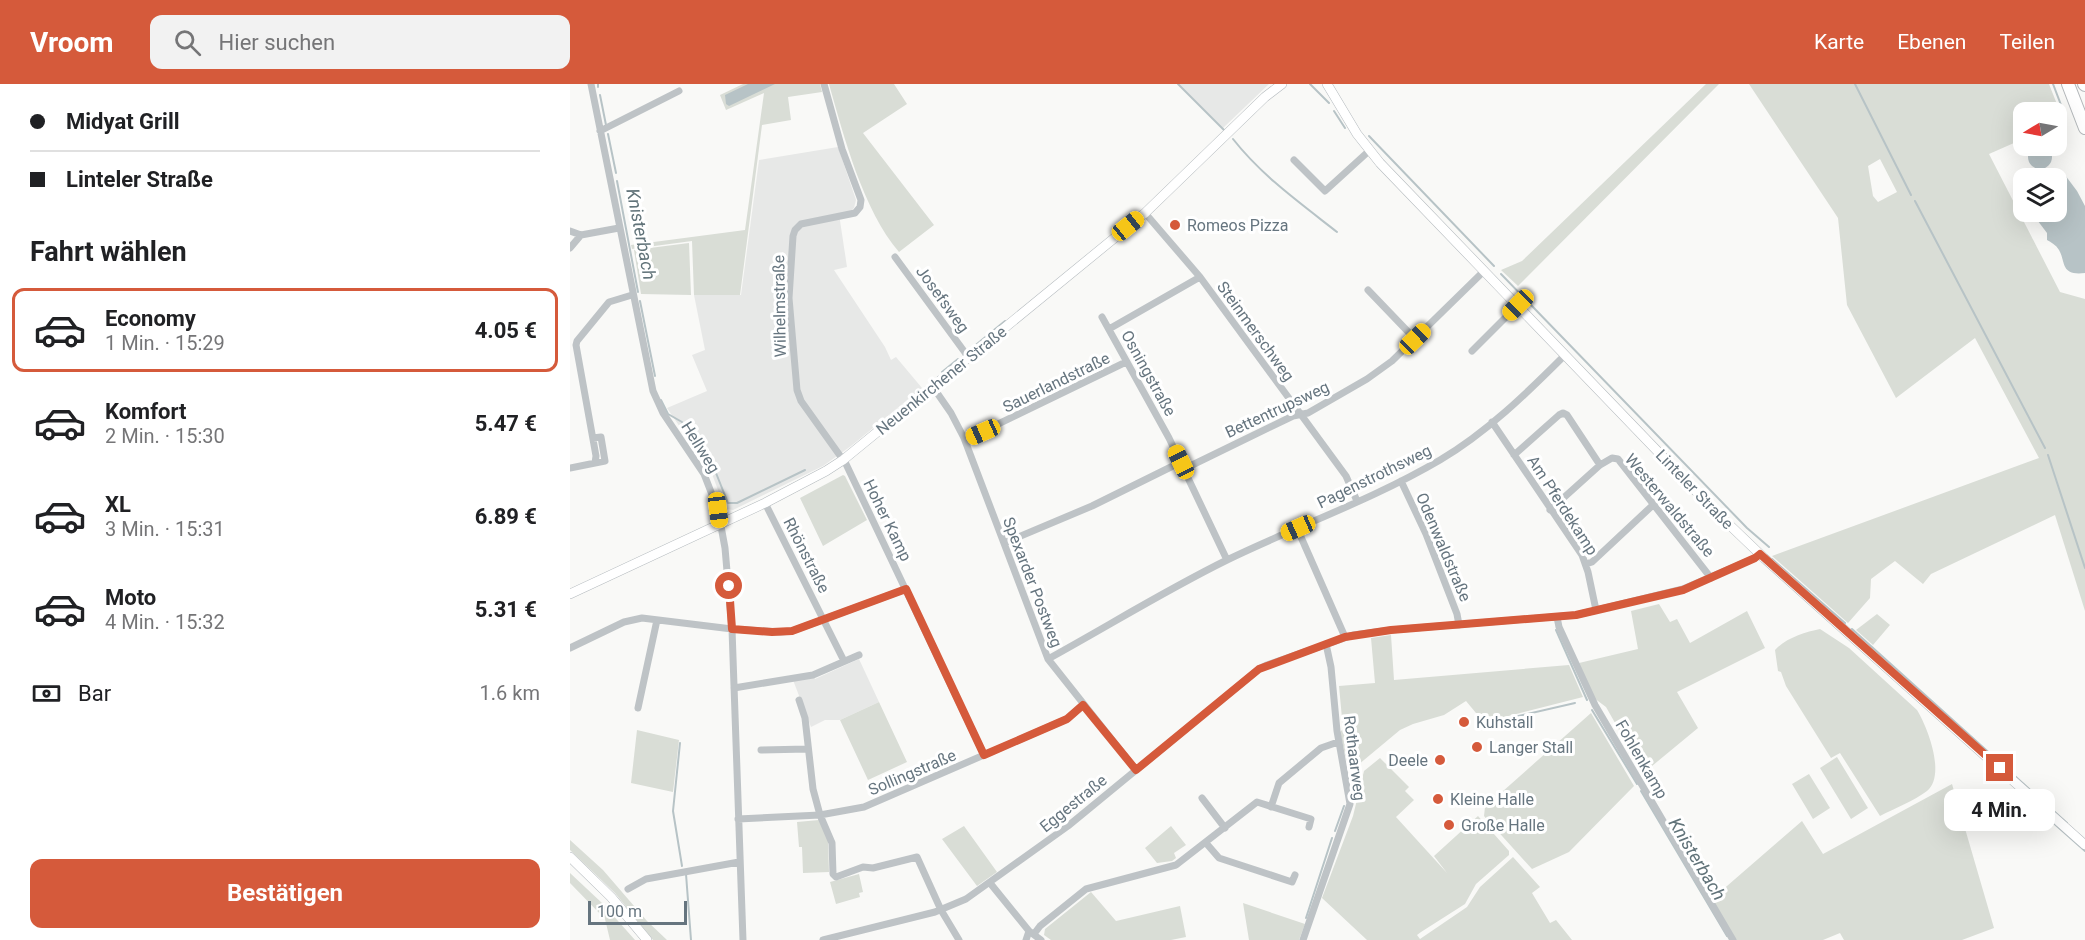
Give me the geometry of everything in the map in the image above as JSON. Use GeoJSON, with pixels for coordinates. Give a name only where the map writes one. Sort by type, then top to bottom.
{"type":"FeatureCollection","features":[{"type":"Feature","properties":{"kind":"highway"},"geometry":{"type":"LineString","coordinates":[[2068,84],[2085,128]]}},
{"type":"Feature","properties":{"kind":"street","name":"Hellweg"},"geometry":{"type":"LineString","coordinates":[[591,84],[649,375],[657,402],[704,474],[718,510],[725,548],[732,629],[743,940]]}},
{"type":"Feature","properties":{"kind":"street","name":"Wilhelmstraße"},"geometry":{"type":"LineString","coordinates":[[824,84],[842,149],[861,200],[860,207],[851,215],[801,224],[795,230],[791,247],[789,298],[797,390],[801,401],[843,459]]}},
{"type":"Feature","properties":{"kind":"street","name":"Neuenkirchener Straße"},"geometry":{"type":"LineString","coordinates":[[1265,97],[1275,84]]}},
{"type":"Feature","properties":{"kind":"street","name":"Neuenkirchener Straße"},"geometry":{"type":"LineString","coordinates":[[570,594],[765,503],[826,471],[843,459],[1145,213],[1265,97],[1282,84]]}},
{"type":"Feature","properties":{"kind":"street","name":"Linteler Straße"},"geometry":{"type":"LineString","coordinates":[[1321,84],[1337,103]]}},
{"type":"Feature","properties":{"kind":"street","name":"Linteler Straße"},"geometry":{"type":"LineString","coordinates":[[1327,84],[1357,134],[1370,150],[1565,356],[1760,554],[2085,845]]}},
{"type":"Feature","properties":{"kind":"street"},"geometry":{"type":"LineString","coordinates":[[600,131],[679,91]]}},
{"type":"Feature","properties":{"kind":"street"},"geometry":{"type":"LineString","coordinates":[[1294,160],[1325,191],[1370,150]]}},
{"type":"Feature","properties":{"kind":"street","name":"Steinmerschweg"},"geometry":{"type":"LineString","coordinates":[[1145,213],[1200,277],[1301,414],[1346,476],[1357,501]]}},
{"type":"Feature","properties":{"kind":"street"},"geometry":{"type":"LineString","coordinates":[[570,231],[581,235],[619,228]]}},
{"type":"Feature","properties":{"kind":"street"},"geometry":{"type":"LineString","coordinates":[[570,248],[581,235]]}},
{"type":"Feature","properties":{"kind":"street","name":"Josefsweg"},"geometry":{"type":"LineString","coordinates":[[895,257],[969,358]]}},
{"type":"Feature","properties":{"kind":"street","name":"Bettentrupsweg"},"geometry":{"type":"LineString","coordinates":[[1004,543],[1293,416],[1308,413],[1367,379],[1392,361],[1484,271]]}},
{"type":"Feature","properties":{"kind":"street","name":"Osningstraße"},"geometry":{"type":"LineString","coordinates":[[1108,329],[1200,277]]}},
{"type":"Feature","properties":{"kind":"street"},"geometry":{"type":"LineString","coordinates":[[1368,290],[1415,339]]}},
{"type":"Feature","properties":{"kind":"street"},"geometry":{"type":"LineString","coordinates":[[570,468],[595,463],[577,341],[609,302],[633,295]]}},
{"type":"Feature","properties":{"kind":"street"},"geometry":{"type":"LineString","coordinates":[[1472,351],[1518,305]]}},
{"type":"Feature","properties":{"kind":"street","name":"Osningstraße"},"geometry":{"type":"LineString","coordinates":[[1102,317],[1182,466],[1227,560]]}},
{"type":"Feature","properties":{"kind":"street","name":"Pagenstrothsweg"},"geometry":{"type":"LineString","coordinates":[[1048,660],[1227,560],[1401,481],[1457,449],[1527,393],[1565,356]]}},
{"type":"Feature","properties":{"kind":"street","name":"Sauerlandstraße"},"geometry":{"type":"LineString","coordinates":[[965,440],[1126,362]]}},
{"type":"Feature","properties":{"kind":"street","name":"Spexarder Postweg"},"geometry":{"type":"LineString","coordinates":[[933,387],[951,413],[965,440],[1048,660],[1136,770]]}},
{"type":"Feature","properties":{"kind":"street"},"geometry":{"type":"LineString","coordinates":[[1514,455],[1563,413],[1567,415],[1600,465]]}},
{"type":"Feature","properties":{"kind":"street","name":"Am Pferdekamp"},"geometry":{"type":"LineString","coordinates":[[1492,422],[1586,564],[1596,610]]}},
{"type":"Feature","properties":{"kind":"street","name":"Westerwaldstraße"},"geometry":{"type":"LineString","coordinates":[[1550,510],[1600,465],[1612,458],[1618,459],[1711,578]]}},
{"type":"Feature","properties":{"kind":"street","name":"Hoher Kamp"},"geometry":{"type":"LineString","coordinates":[[843,459],[984,755]]}},
{"type":"Feature","properties":{"kind":"street","name":"Odenwaldstraße"},"geometry":{"type":"LineString","coordinates":[[1401,481],[1426,534],[1457,614],[1459,625]]}},
{"type":"Feature","properties":{"kind":"street","name":"Rhönstraße"},"geometry":{"type":"LineString","coordinates":[[765,503],[844,661]]}},
{"type":"Feature","properties":{"kind":"street"},"geometry":{"type":"LineString","coordinates":[[1586,564],[1592,562],[1654,504]]}},
{"type":"Feature","properties":{"kind":"street"},"geometry":{"type":"LineString","coordinates":[[1298,528],[1345,637]]}},
{"type":"Feature","properties":{"kind":"street","name":"Eggestraße"},"geometry":{"type":"LineString","coordinates":[[823,940],[941,910],[966,899],[1068,826],[1259,669],[1345,637],[1391,630],[1557,617],[1596,610],[1683,590],[1760,554]]}},
{"type":"Feature","properties":{"kind":"street"},"geometry":{"type":"LineString","coordinates":[[570,648],[624,622],[642,618],[732,629],[792,631],[906,589]]}},
{"type":"Feature","properties":{"kind":"street","name":"Fohlenkamp"},"geometry":{"type":"LineString","coordinates":[[1557,617],[1558,627],[1593,702],[1733,940]]}},
{"type":"Feature","properties":{"kind":"street"},"geometry":{"type":"LineString","coordinates":[[638,708],[657,620]]}},
{"type":"Feature","properties":{"kind":"street","name":"Rothaarweg"},"geometry":{"type":"LineString","coordinates":[[1303,940],[1350,804],[1338,742],[1331,667],[1326,644]]}},
{"type":"Feature","properties":{"kind":"street"},"geometry":{"type":"LineString","coordinates":[[734,688],[813,675],[859,655]]}},
{"type":"Feature","properties":{"kind":"street"},"geometry":{"type":"LineString","coordinates":[[799,700],[805,718],[813,789],[820,815],[832,843],[833,874],[836,877],[863,867],[873,868],[917,857],[941,910],[959,940]]}},
{"type":"Feature","properties":{"kind":"street","name":"Sollingstraße"},"geometry":{"type":"LineString","coordinates":[[738,819],[820,815],[864,807],[1067,719],[1083,705]]}},
{"type":"Feature","properties":{"kind":"street"},"geometry":{"type":"LineString","coordinates":[[1271,807],[1279,783],[1321,748],[1338,742]]}},
{"type":"Feature","properties":{"kind":"street"},"geometry":{"type":"LineString","coordinates":[[761,750],[807,749]]}},
{"type":"Feature","properties":{"kind":"street"},"geometry":{"type":"LineString","coordinates":[[1202,798],[1225,828]]}},
{"type":"Feature","properties":{"kind":"street"},"geometry":{"type":"LineString","coordinates":[[1026,940],[1031,933],[1086,889],[1176,865],[1257,802],[1311,819],[1309,827]]}},
{"type":"Feature","properties":{"kind":"street"},"geometry":{"type":"LineString","coordinates":[[1206,843],[1219,858],[1293,882],[1295,875]]}},
{"type":"Feature","properties":{"kind":"street"},"geometry":{"type":"LineString","coordinates":[[570,857],[611,897],[647,940]]}},
{"type":"Feature","properties":{"kind":"street"},"geometry":{"type":"LineString","coordinates":[[628,889],[646,879],[739,861]]}},
{"type":"Feature","properties":{"kind":"street"},"geometry":{"type":"LineString","coordinates":[[990,882],[1031,933],[1041,940]]}},
{"type":"Feature","properties":{"kind":"shaded area"},"geometry":{"type":"Polygon","coordinates":[[[743,84],[820,84],[822,92],[788,97],[791,120],[762,125],[740,295],[694,295],[692,241],[632,249],[631,245],[745,230],[764,93],[726,110],[720,95],[743,84]]]}},
{"type":"Feature","properties":{"kind":"shaded area"},"geometry":{"type":"Polygon","coordinates":[[[748,84],[775,84],[729,106],[726,104],[725,95],[748,84]]]}},
{"type":"Feature","properties":{"kind":"shaded area"},"geometry":{"type":"Polygon","coordinates":[[[829,84],[894,84],[907,104],[863,133],[934,225],[899,252],[886,235],[865,194],[848,149],[829,84]]]}},
{"type":"Feature","properties":{"kind":"shaded area"},"geometry":{"type":"Polygon","coordinates":[[[1178,84],[1269,84],[1223,128],[1178,84]]]}},
{"type":"Feature","properties":{"kind":"shaded area"},"geometry":{"type":"Polygon","coordinates":[[[1706,84],[1719,84],[1518,286],[1501,270],[1522,261],[1706,84]]]}},
{"type":"Feature","properties":{"kind":"shaded area"},"geometry":{"type":"Polygon","coordinates":[[[1749,84],[2049,84],[2056,102],[2013,102],[2013,143],[1989,154],[2013,201],[2013,222],[2024,222],[2060,292],[2085,299],[2085,611],[2055,515],[1931,574],[1923,584],[1895,561],[1871,579],[1870,598],[1848,623],[1772,556],[2039,458],[1975,338],[1896,398],[1847,305],[1838,218],[1749,84]],[[1880,159],[1868,166],[1873,196],[1878,202],[1897,192],[1880,159]]]}},
{"type":"Feature","properties":{"kind":"shaded area"},"geometry":{"type":"Polygon","coordinates":[[[838,147],[856,200],[850,212],[839,214],[847,267],[834,270],[885,347],[891,360],[896,357],[922,388],[823,466],[733,510],[727,509],[712,474],[667,408],[707,391],[692,355],[705,350],[694,295],[741,295],[759,160],[838,147]]]}},
{"type":"Feature","properties":{"kind":"shaded area"},"geometry":{"type":"Polygon","coordinates":[[[2028,156],[2052,156],[2051,162],[2045,168],[2035,168],[2029,162],[2028,157],[2028,156]]]}},
{"type":"Feature","properties":{"kind":"shaded area"},"geometry":{"type":"Polygon","coordinates":[[[2067,178],[2085,206],[2085,273],[2071,272],[2065,267],[2059,250],[2047,240],[2047,233],[2039,222],[2067,222],[2067,178]]]}},
{"type":"Feature","properties":{"kind":"shaded area"},"geometry":{"type":"Polygon","coordinates":[[[689,243],[691,295],[641,294],[634,250],[689,243]]]}},
{"type":"Feature","properties":{"kind":"shaded area"},"geometry":{"type":"Polygon","coordinates":[[[843,475],[867,520],[823,546],[800,498],[843,475]]]}},
{"type":"Feature","properties":{"kind":"shaded area"},"geometry":{"type":"Polygon","coordinates":[[[1659,604],[1670,622],[1677,619],[1690,643],[1747,611],[1765,648],[1677,692],[1698,728],[1652,766],[1631,751],[1606,707],[1594,698],[1579,663],[1638,649],[1631,611],[1659,604]]]}},
{"type":"Feature","properties":{"kind":"shaded area"},"geometry":{"type":"Polygon","coordinates":[[[1877,614],[1890,625],[1873,645],[1856,630],[1877,614]]]}},
{"type":"Feature","properties":{"kind":"shaded area"},"geometry":{"type":"Polygon","coordinates":[[[1820,629],[1849,648],[1917,710],[1930,739],[1935,763],[1932,784],[1922,795],[1880,816],[1840,753],[1831,758],[1786,686],[1781,672],[1778,671],[1775,650],[1796,636],[1820,629]]]}},
{"type":"Feature","properties":{"kind":"shaded area"},"geometry":{"type":"Polygon","coordinates":[[[1391,635],[1394,680],[1569,665],[1583,697],[1489,721],[1484,716],[1481,719],[1466,701],[1444,715],[1400,730],[1352,770],[1348,768],[1340,732],[1343,729],[1339,686],[1375,683],[1371,638],[1391,635]]]}},
{"type":"Feature","properties":{"kind":"shaded area"},"geometry":{"type":"Polygon","coordinates":[[[859,659],[879,702],[840,720],[825,720],[811,727],[793,680],[814,676],[815,679],[859,659]]]}},
{"type":"Feature","properties":{"kind":"shaded area"},"geometry":{"type":"Polygon","coordinates":[[[879,702],[907,762],[868,780],[840,720],[879,702]]]}},
{"type":"Feature","properties":{"kind":"shaded area"},"geometry":{"type":"Polygon","coordinates":[[[1591,713],[1634,786],[1569,852],[1532,869],[1484,816],[1485,807],[1591,713]]]}},
{"type":"Feature","properties":{"kind":"shaded area"},"geometry":{"type":"Polygon","coordinates":[[[637,730],[679,740],[673,792],[631,783],[637,730]]]}},
{"type":"Feature","properties":{"kind":"shaded area"},"geometry":{"type":"Polygon","coordinates":[[[1837,757],[1868,808],[1851,819],[1820,768],[1837,757]]]}},
{"type":"Feature","properties":{"kind":"shaded area"},"geometry":{"type":"Polygon","coordinates":[[[1380,758],[1409,787],[1405,791],[1414,800],[1396,817],[1447,873],[1434,856],[1478,816],[1509,851],[1509,855],[1476,884],[1465,904],[1417,935],[1420,939],[1467,907],[1480,887],[1513,857],[1540,887],[1532,893],[1550,923],[1556,920],[1572,940],[1367,940],[1322,898],[1353,816],[1364,771],[1380,758]]]}},
{"type":"Feature","properties":{"kind":"shaded area"},"geometry":{"type":"Polygon","coordinates":[[[1809,774],[1830,808],[1813,819],[1792,784],[1809,774]]]}},
{"type":"Feature","properties":{"kind":"shaded area"},"geometry":{"type":"Polygon","coordinates":[[[1952,784],[1994,928],[1962,940],[1844,940],[1840,933],[1823,940],[1735,940],[1712,899],[1802,821],[1823,854],[1952,784]]]}},
{"type":"Feature","properties":{"kind":"shaded area"},"geometry":{"type":"Polygon","coordinates":[[[819,820],[828,840],[829,872],[803,873],[802,847],[799,847],[797,822],[819,820]]]}},
{"type":"Feature","properties":{"kind":"shaded area"},"geometry":{"type":"Polygon","coordinates":[[[964,826],[997,872],[977,886],[942,839],[964,826]]]}},
{"type":"Feature","properties":{"kind":"shaded area"},"geometry":{"type":"Polygon","coordinates":[[[1171,826],[1186,845],[1174,853],[1176,858],[1172,861],[1157,863],[1145,848],[1171,826]]]}},
{"type":"Feature","properties":{"kind":"shaded area"},"geometry":{"type":"Polygon","coordinates":[[[570,840],[603,870],[647,921],[667,940],[653,940],[615,893],[570,850],[570,840]]]}},
{"type":"Feature","properties":{"kind":"shaded area"},"geometry":{"type":"Polygon","coordinates":[[[570,873],[602,903],[635,940],[610,940],[605,919],[570,883],[570,873]]]}},
{"type":"Feature","properties":{"kind":"shaded area"},"geometry":{"type":"Polygon","coordinates":[[[859,874],[863,892],[859,893],[860,897],[836,904],[830,882],[859,874]]]}},
{"type":"Feature","properties":{"kind":"shaded area"},"geometry":{"type":"Polygon","coordinates":[[[1091,892],[1116,921],[1180,906],[1186,937],[1171,940],[1051,940],[1044,935],[1045,929],[1091,892]]]}},
{"type":"Feature","properties":{"kind":"shaded area"},"geometry":{"type":"Polygon","coordinates":[[[1243,903],[1305,924],[1299,940],[1249,940],[1243,903]]]}},
{"type":"Feature","properties":{"kind":"waterway","name":"Knisterbach"},"geometry":{"type":"LineString","coordinates":[[1178,84],[1224,130]]}},
{"type":"Feature","properties":{"kind":"waterway"},"geometry":{"type":"LineString","coordinates":[[1310,84],[1329,103]]}},
{"type":"Feature","properties":{"kind":"waterway"},"geometry":{"type":"LineString","coordinates":[[1855,84],[1911,195]]}},
{"type":"Feature","properties":{"kind":"waterway"},"geometry":{"type":"LineString","coordinates":[[2053,84],[2060,102]]}},
{"type":"Feature","properties":{"kind":"waterway","name":"Knisterbach"},"geometry":{"type":"LineString","coordinates":[[600,95],[606,125]]}},
{"type":"Feature","properties":{"kind":"waterway"},"geometry":{"type":"LineString","coordinates":[[1334,111],[1345,128]]}},
{"type":"Feature","properties":{"kind":"waterway","name":"Knisterbach"},"geometry":{"type":"LineString","coordinates":[[608,134],[616,173]]}},
{"type":"Feature","properties":{"kind":"waterway"},"geometry":{"type":"LineString","coordinates":[[1369,136],[1494,266]]}},
{"type":"Feature","properties":{"kind":"waterway","name":"Knisterbach"},"geometry":{"type":"LineString","coordinates":[[1233,139],[1269,177],[1337,232]]}},
{"type":"Feature","properties":{"kind":"waterway","name":"Knisterbach"},"geometry":{"type":"LineString","coordinates":[[617,181],[638,292]]}},
{"type":"Feature","properties":{"kind":"waterway"},"geometry":{"type":"LineString","coordinates":[[1915,201],[2045,448]]}},
{"type":"Feature","properties":{"kind":"waterway"},"geometry":{"type":"LineString","coordinates":[[1501,274],[1747,528],[1769,547]]}},
{"type":"Feature","properties":{"kind":"waterway","name":"Knisterbach"},"geometry":{"type":"LineString","coordinates":[[640,301],[655,376]]}},
{"type":"Feature","properties":{"kind":"waterway"},"geometry":{"type":"LineString","coordinates":[[972,348],[1005,321]]}},
{"type":"Feature","properties":{"kind":"waterway"},"geometry":{"type":"LineString","coordinates":[[942,372],[958,359]]}},
{"type":"Feature","properties":{"kind":"waterway","name":"Knisterbach"},"geometry":{"type":"LineString","coordinates":[[661,400],[668,414],[682,422],[716,473],[728,503],[737,503],[805,470]]}},
{"type":"Feature","properties":{"kind":"waterway"},"geometry":{"type":"LineString","coordinates":[[2048,455],[2085,568]]}},
{"type":"Feature","properties":{"kind":"waterway"},"geometry":{"type":"LineString","coordinates":[[1772,559],[1845,623]]}},
{"type":"Feature","properties":{"kind":"waterway"},"geometry":{"type":"LineString","coordinates":[[1852,629],[2067,823]]}},
{"type":"Feature","properties":{"kind":"waterway","name":"Knisterbach"},"geometry":{"type":"LineString","coordinates":[[1556,630],[1587,700]]}},
{"type":"Feature","properties":{"kind":"waterway"},"geometry":{"type":"LineString","coordinates":[[1501,720],[1575,703]]}},
{"type":"Feature","properties":{"kind":"waterway","name":"Knisterbach"},"geometry":{"type":"LineString","coordinates":[[1592,710],[1637,784]]}},
{"type":"Feature","properties":{"kind":"waterway"},"geometry":{"type":"LineString","coordinates":[[680,743],[673,811],[682,866]]}},
{"type":"Feature","properties":{"kind":"waterway","name":"Knisterbach"},"geometry":{"type":"LineString","coordinates":[[1641,791],[1727,936]]}},
{"type":"Feature","properties":{"kind":"waterway"},"geometry":{"type":"LineString","coordinates":[[2033,805],[2085,851]]}},
{"type":"Feature","properties":{"kind":"waterway"},"geometry":{"type":"LineString","coordinates":[[1335,831],[1344,806]]}},
{"type":"Feature","properties":{"kind":"waterway"},"geometry":{"type":"LineString","coordinates":[[1306,918],[1332,838]]}},
{"type":"Feature","properties":{"kind":"waterway"},"geometry":{"type":"LineString","coordinates":[[686,874],[691,940]]}},
{"type":"Feature","properties":{"kind":"place","name":"Romeos Pizza"},"geometry":{"type":"Point","coordinates":[1175,225]}},
{"type":"Feature","properties":{"kind":"place","name":"Kuhstall"},"geometry":{"type":"Point","coordinates":[1464,722]}},
{"type":"Feature","properties":{"kind":"place","name":"Langer Stall"},"geometry":{"type":"Point","coordinates":[1477,747]}},
{"type":"Feature","properties":{"kind":"place","name":"Deele"},"geometry":{"type":"Point","coordinates":[1440,760]}},
{"type":"Feature","properties":{"kind":"place","name":"Kleine Halle"},"geometry":{"type":"Point","coordinates":[1438,799]}},
{"type":"Feature","properties":{"kind":"place","name":"Große Halle"},"geometry":{"type":"Point","coordinates":[1449,825]}},
{"type":"Feature","properties":{"kind":"route"},"geometry":{"type":"LineString","coordinates":[[729,586],[732,629],[772,632],[792,631],[898,594],[906,589],[984,755],[1067,719],[1083,705],[1136,770],[1259,669],[1345,637],[1391,630],[1576,615],[1683,590],[1760,554],[2000,768]]}}]}
